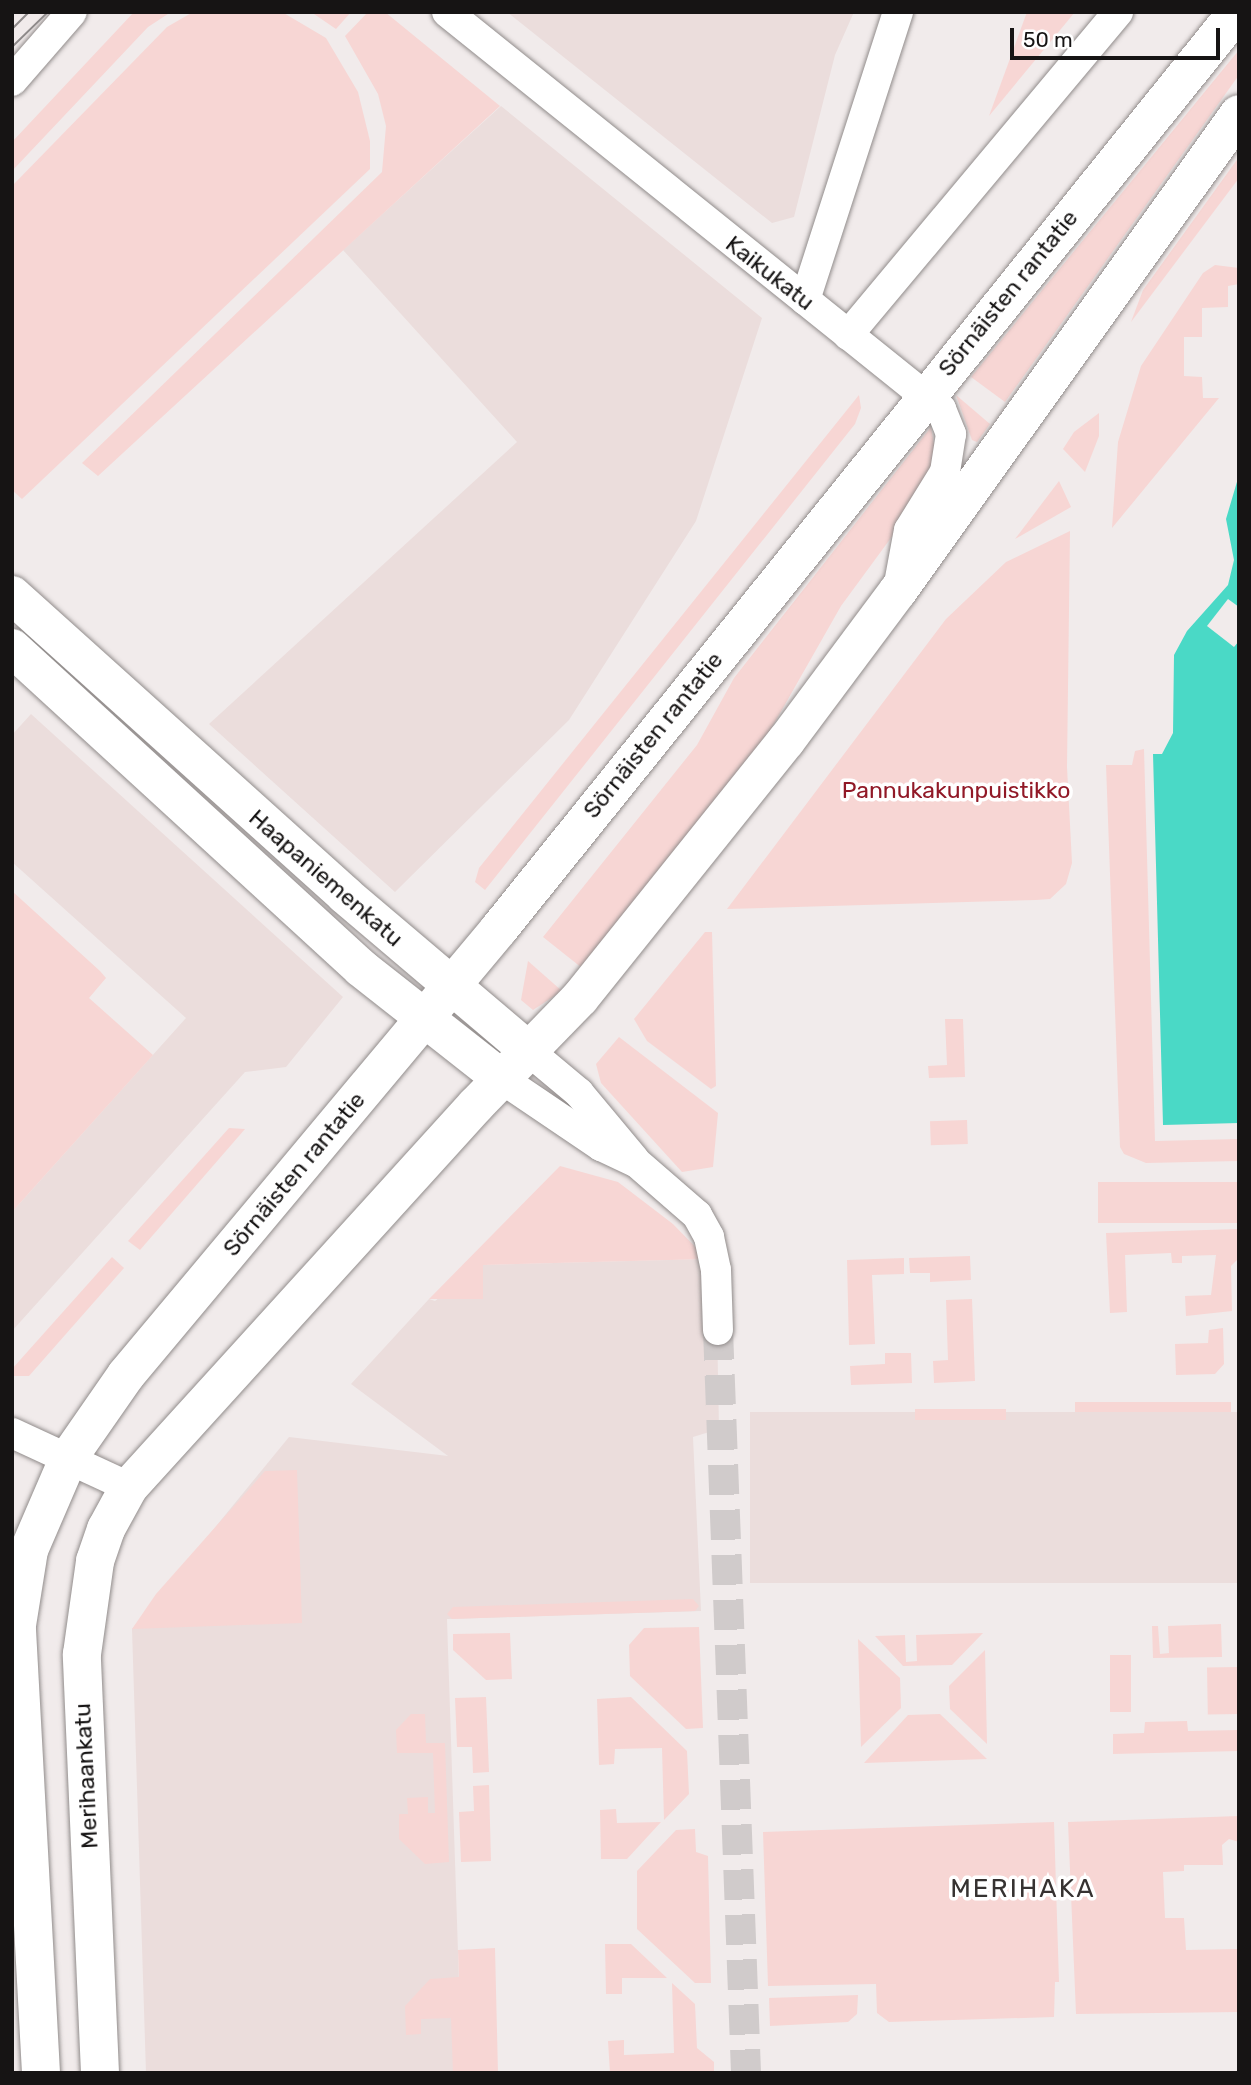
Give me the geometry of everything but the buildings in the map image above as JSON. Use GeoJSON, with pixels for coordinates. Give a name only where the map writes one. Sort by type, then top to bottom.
{"type":"FeatureCollection","features":[{"type":"Feature","properties":{"kind":"main road","name":"Sörnäisten rantatie"},"geometry":{"type":"LineString","coordinates":[[69,1457],[126,1376],[453,985],[925,394],[1237,12]]}},
{"type":"Feature","properties":{"kind":"main road"},"geometry":{"type":"LineString","coordinates":[[129,1488],[502,1079],[589,988],[786,741],[898,591],[1239,114]]}},
{"type":"Feature","properties":{"kind":"main road","name":"Haapaniemenkatu"},"geometry":{"type":"LineString","coordinates":[[12,596],[335,887],[530,1052]]}},
{"type":"Feature","properties":{"kind":"main road","name":"Haapaniemenkatu"},"geometry":{"type":"LineString","coordinates":[[12,648],[423,1020],[502,1079]]}},
{"type":"Feature","properties":{"kind":"main road"},"geometry":{"type":"LineString","coordinates":[[41,2073],[17,1625],[29,1550],[69,1457]]}},
{"type":"Feature","properties":{"kind":"main road","name":"Merihaankatu"},"geometry":{"type":"LineString","coordinates":[[100,2073],[82,1654],[95,1562],[106,1529],[129,1488]]}},
{"type":"Feature","properties":{"kind":"street"},"geometry":{"type":"LineString","coordinates":[[12,81],[72,12]]}},
{"type":"Feature","properties":{"kind":"street","name":"Kaikukatu"},"geometry":{"type":"LineString","coordinates":[[447,12],[925,394],[947,421],[949,454],[945,472],[909,530],[898,591]]}},
{"type":"Feature","properties":{"kind":"street"},"geometry":{"type":"LineString","coordinates":[[805,300],[898,12]]}},
{"type":"Feature","properties":{"kind":"street"},"geometry":{"type":"LineString","coordinates":[[848,335],[1118,12]]}},
{"type":"Feature","properties":{"kind":"street","name":"Haapaniemenkatu"},"geometry":{"type":"LineString","coordinates":[[530,1052],[579,1093],[636,1162],[697,1215],[709,1237],[718,1330]]}},
{"type":"Feature","properties":{"kind":"street","name":"Haapaniemenkatu"},"geometry":{"type":"LineString","coordinates":[[502,1079],[601,1146],[636,1162]]}},
{"type":"Feature","properties":{"kind":"street"},"geometry":{"type":"LineString","coordinates":[[12,1433],[69,1457],[129,1488]]}},
{"type":"Feature","properties":{"kind":"shaded area"},"geometry":{"type":"Polygon","coordinates":[[[507,12],[854,12],[835,55],[794,217],[772,223],[507,12]]]}},
{"type":"Feature","properties":{"kind":"shaded area"},"geometry":{"type":"Polygon","coordinates":[[[501,106],[762,318],[696,521],[569,720],[395,892],[209,724],[517,442],[343,250],[501,106]]]}},
{"type":"Feature","properties":{"kind":"shaded area"},"geometry":{"type":"Polygon","coordinates":[[[1239,475],[1239,1123],[1163,1125],[1153,754],[1162,754],[1173,733],[1174,655],[1187,631],[1228,585],[1234,560],[1226,519],[1239,475]]]}},
{"type":"Feature","properties":{"kind":"shaded area"},"geometry":{"type":"Polygon","coordinates":[[[31,714],[343,997],[286,1067],[245,1072],[12,1331],[12,1212],[186,1018],[12,862],[12,735],[31,714]]]}},
{"type":"Feature","properties":{"kind":"shaded area"},"geometry":{"type":"Polygon","coordinates":[[[707,1259],[716,1270],[719,1429],[693,1437],[701,1611],[447,1619],[462,2073],[146,2073],[132,1629],[289,1437],[448,1456],[351,1384],[429,1299],[435,1301],[483,1265],[707,1259]]]}},
{"type":"Feature","properties":{"kind":"shaded area"},"geometry":{"type":"Polygon","coordinates":[[[750,1412],[1239,1412],[1239,1583],[750,1583],[750,1412]]]}},
{"type":"Feature","properties":{"kind":"green space"},"geometry":{"type":"Polygon","coordinates":[[[134,12],[171,12],[148,27],[12,171],[12,142],[134,12]]]}},
{"type":"Feature","properties":{"kind":"green space"},"geometry":{"type":"Polygon","coordinates":[[[193,12],[282,12],[326,38],[358,92],[370,141],[370,169],[22,499],[12,490],[12,186],[167,27],[193,12]]]}},
{"type":"Feature","properties":{"kind":"green space"},"geometry":{"type":"Polygon","coordinates":[[[311,12],[351,12],[336,29],[311,12]]]}},
{"type":"Feature","properties":{"kind":"green space"},"geometry":{"type":"Polygon","coordinates":[[[368,12],[385,12],[500,106],[98,476],[82,463],[382,172],[386,126],[378,94],[345,36],[368,12]]]}},
{"type":"Feature","properties":{"kind":"green space"},"geometry":{"type":"Polygon","coordinates":[[[1027,12],[1075,12],[989,116],[1027,12]]]}},
{"type":"Feature","properties":{"kind":"green space"},"geometry":{"type":"Polygon","coordinates":[[[1239,50],[1239,75],[1005,402],[971,377],[1239,50]]]}},
{"type":"Feature","properties":{"kind":"green space"},"geometry":{"type":"Polygon","coordinates":[[[1239,157],[1239,178],[1131,322],[1143,290],[1239,157]]]}},
{"type":"Feature","properties":{"kind":"green space"},"geometry":{"type":"Polygon","coordinates":[[[1215,265],[1239,268],[1239,284],[1228,286],[1228,307],[1202,308],[1202,337],[1184,337],[1184,376],[1202,377],[1203,398],[1219,398],[1112,528],[1118,442],[1141,366],[1203,273],[1215,265]]]}},
{"type":"Feature","properties":{"kind":"green space"},"geometry":{"type":"Polygon","coordinates":[[[859,395],[861,408],[855,424],[485,890],[475,882],[479,868],[859,395]]]}},
{"type":"Feature","properties":{"kind":"green space"},"geometry":{"type":"Polygon","coordinates":[[[956,395],[990,424],[977,442],[972,440],[956,395]]]}},
{"type":"Feature","properties":{"kind":"green space"},"geometry":{"type":"Polygon","coordinates":[[[1099,413],[1099,436],[1085,472],[1063,449],[1074,432],[1099,413]]]}},
{"type":"Feature","properties":{"kind":"green space"},"geometry":{"type":"Polygon","coordinates":[[[931,427],[936,456],[921,497],[841,606],[771,729],[582,968],[543,937],[697,745],[734,678],[931,427]]]}},
{"type":"Feature","properties":{"kind":"green space"},"geometry":{"type":"Polygon","coordinates":[[[1059,481],[1071,507],[1015,539],[1059,481]]]}},
{"type":"Feature","properties":{"kind":"green space","name":"Pannukakunpuistikko"},"geometry":{"type":"Polygon","coordinates":[[[1070,531],[1067,767],[1072,863],[1066,884],[1050,899],[727,909],[946,619],[1006,562],[1070,531]]]}},
{"type":"Feature","properties":{"kind":"green space"},"geometry":{"type":"Polygon","coordinates":[[[1144,749],[1155,1141],[1239,1139],[1239,1161],[1146,1163],[1124,1154],[1120,1147],[1106,765],[1132,765],[1135,751],[1144,749]]]}},
{"type":"Feature","properties":{"kind":"green space"},"geometry":{"type":"Polygon","coordinates":[[[12,891],[100,971],[106,978],[89,998],[153,1055],[12,1212],[12,891]]]}},
{"type":"Feature","properties":{"kind":"green space"},"geometry":{"type":"Polygon","coordinates":[[[705,932],[712,932],[716,1086],[711,1089],[647,1041],[634,1019],[705,932]]]}},
{"type":"Feature","properties":{"kind":"green space"},"geometry":{"type":"Polygon","coordinates":[[[528,961],[562,991],[533,1010],[521,1000],[528,961]]]}},
{"type":"Feature","properties":{"kind":"green space"},"geometry":{"type":"Polygon","coordinates":[[[945,1019],[963,1019],[965,1077],[929,1078],[928,1066],[947,1065],[945,1019]]]}},
{"type":"Feature","properties":{"kind":"green space"},"geometry":{"type":"Polygon","coordinates":[[[619,1037],[718,1113],[713,1167],[682,1172],[601,1083],[596,1064],[619,1037]]]}},
{"type":"Feature","properties":{"kind":"green space"},"geometry":{"type":"Polygon","coordinates":[[[967,1120],[968,1144],[931,1145],[930,1121],[967,1120]]]}},
{"type":"Feature","properties":{"kind":"green space"},"geometry":{"type":"Polygon","coordinates":[[[229,1128],[245,1129],[140,1250],[128,1241],[229,1128]]]}},
{"type":"Feature","properties":{"kind":"green space"},"geometry":{"type":"Polygon","coordinates":[[[560,1166],[618,1182],[673,1224],[707,1259],[483,1265],[483,1299],[429,1299],[560,1166]]]}},
{"type":"Feature","properties":{"kind":"green space"},"geometry":{"type":"Polygon","coordinates":[[[1098,1182],[1239,1182],[1239,1223],[1098,1223],[1098,1182]]]}},
{"type":"Feature","properties":{"kind":"green space"},"geometry":{"type":"Polygon","coordinates":[[[1239,1229],[1239,1258],[1231,1266],[1232,1311],[1186,1316],[1185,1296],[1211,1295],[1216,1255],[1182,1256],[1182,1263],[1172,1263],[1171,1253],[1125,1255],[1127,1312],[1110,1313],[1106,1233],[1239,1229]]]}},
{"type":"Feature","properties":{"kind":"green space"},"geometry":{"type":"Polygon","coordinates":[[[970,1256],[971,1280],[930,1282],[930,1273],[910,1273],[909,1258],[970,1256]]]}},
{"type":"Feature","properties":{"kind":"green space"},"geometry":{"type":"Polygon","coordinates":[[[112,1257],[124,1268],[29,1376],[12,1376],[12,1369],[112,1257]]]}},
{"type":"Feature","properties":{"kind":"green space"},"geometry":{"type":"Polygon","coordinates":[[[904,1258],[904,1274],[872,1275],[875,1344],[849,1345],[847,1260],[904,1258]]]}},
{"type":"Feature","properties":{"kind":"green space"},"geometry":{"type":"Polygon","coordinates":[[[972,1299],[975,1381],[934,1383],[933,1361],[948,1360],[946,1300],[972,1299]]]}},
{"type":"Feature","properties":{"kind":"green space"},"geometry":{"type":"Polygon","coordinates":[[[1223,1328],[1224,1364],[1215,1374],[1176,1375],[1175,1344],[1208,1343],[1209,1330],[1223,1328]]]}},
{"type":"Feature","properties":{"kind":"green space"},"geometry":{"type":"Polygon","coordinates":[[[885,1353],[911,1353],[912,1383],[851,1385],[850,1366],[885,1364],[885,1353]]]}},
{"type":"Feature","properties":{"kind":"green space"},"geometry":{"type":"Polygon","coordinates":[[[1075,1402],[1231,1402],[1231,1412],[1075,1412],[1075,1402]]]}},
{"type":"Feature","properties":{"kind":"green space"},"geometry":{"type":"Polygon","coordinates":[[[915,1409],[1006,1409],[1006,1420],[915,1420],[915,1409]]]}},
{"type":"Feature","properties":{"kind":"green space"},"geometry":{"type":"Polygon","coordinates":[[[297,1470],[302,1623],[132,1629],[156,1594],[265,1471],[297,1470]]]}},
{"type":"Feature","properties":{"kind":"green space"},"geometry":{"type":"Polygon","coordinates":[[[693,1599],[699,1606],[695,1611],[452,1619],[447,1614],[453,1607],[693,1599]]]}},
{"type":"Feature","properties":{"kind":"green space"},"geometry":{"type":"Polygon","coordinates":[[[1221,1624],[1222,1657],[1153,1658],[1152,1626],[1158,1626],[1160,1654],[1169,1653],[1168,1626],[1221,1624]]]}},
{"type":"Feature","properties":{"kind":"green space"},"geometry":{"type":"Polygon","coordinates":[[[699,1627],[703,1728],[686,1729],[630,1676],[629,1645],[644,1628],[699,1627]]]}},
{"type":"Feature","properties":{"kind":"green space"},"geometry":{"type":"Polygon","coordinates":[[[510,1633],[512,1679],[486,1680],[453,1650],[453,1634],[510,1633]]]}},
{"type":"Feature","properties":{"kind":"green space"},"geometry":{"type":"Polygon","coordinates":[[[983,1633],[952,1665],[903,1666],[875,1636],[905,1635],[906,1662],[917,1661],[916,1635],[983,1633]]]}},
{"type":"Feature","properties":{"kind":"green space"},"geometry":{"type":"Polygon","coordinates":[[[858,1639],[900,1678],[901,1708],[861,1747],[858,1639]]]}},
{"type":"Feature","properties":{"kind":"green space"},"geometry":{"type":"Polygon","coordinates":[[[985,1650],[987,1744],[950,1709],[949,1686],[985,1650]]]}},
{"type":"Feature","properties":{"kind":"green space"},"geometry":{"type":"Polygon","coordinates":[[[1110,1655],[1131,1655],[1131,1712],[1110,1712],[1110,1655]]]}},
{"type":"Feature","properties":{"kind":"green space"},"geometry":{"type":"Polygon","coordinates":[[[1238,1667],[1239,1714],[1208,1715],[1207,1668],[1238,1667]]]}},
{"type":"Feature","properties":{"kind":"green space"},"geometry":{"type":"Polygon","coordinates":[[[486,1697],[489,1772],[473,1773],[472,1747],[457,1747],[455,1698],[486,1697]]]}},
{"type":"Feature","properties":{"kind":"green space"},"geometry":{"type":"Polygon","coordinates":[[[631,1697],[687,1751],[689,1794],[664,1820],[662,1748],[615,1749],[614,1764],[599,1765],[597,1699],[631,1697]]]}},
{"type":"Feature","properties":{"kind":"green space"},"geometry":{"type":"Polygon","coordinates":[[[411,1714],[425,1714],[426,1743],[445,1743],[449,1862],[425,1864],[399,1839],[399,1814],[408,1814],[407,1798],[428,1797],[428,1813],[435,1813],[433,1753],[397,1753],[396,1730],[411,1714]]]}},
{"type":"Feature","properties":{"kind":"green space"},"geometry":{"type":"Polygon","coordinates":[[[940,1714],[987,1759],[864,1763],[908,1715],[940,1714]]]}},
{"type":"Feature","properties":{"kind":"green space"},"geometry":{"type":"Polygon","coordinates":[[[1187,1721],[1188,1731],[1239,1730],[1239,1751],[1113,1754],[1113,1734],[1144,1733],[1145,1722],[1187,1721]]]}},
{"type":"Feature","properties":{"kind":"green space"},"geometry":{"type":"Polygon","coordinates":[[[489,1785],[491,1861],[461,1862],[459,1812],[474,1811],[473,1786],[489,1785]]]}},
{"type":"Feature","properties":{"kind":"green space"},"geometry":{"type":"Polygon","coordinates":[[[616,1809],[617,1823],[661,1822],[627,1859],[601,1859],[600,1810],[616,1809]]]}},
{"type":"Feature","properties":{"kind":"green space"},"geometry":{"type":"Polygon","coordinates":[[[1239,1816],[1239,1842],[1229,1839],[1222,1845],[1223,1865],[1184,1865],[1184,1871],[1163,1872],[1165,1918],[1184,1918],[1186,1950],[1239,1949],[1239,2012],[1076,2014],[1068,1822],[1239,1816]]]}},
{"type":"Feature","properties":{"kind":"green space"},"geometry":{"type":"Polygon","coordinates":[[[1054,1822],[1059,1982],[1055,1982],[1054,2017],[889,2022],[877,2013],[876,1984],[768,1986],[763,1832],[1054,1822]]]}},
{"type":"Feature","properties":{"kind":"green space"},"geometry":{"type":"Polygon","coordinates":[[[695,1829],[696,1852],[708,1856],[711,1983],[695,1983],[637,1929],[637,1871],[676,1830],[695,1829]]]}},
{"type":"Feature","properties":{"kind":"green space"},"geometry":{"type":"Polygon","coordinates":[[[605,1944],[631,1944],[667,1978],[622,1978],[622,1994],[606,1994],[605,1944]]]}},
{"type":"Feature","properties":{"kind":"green space"},"geometry":{"type":"Polygon","coordinates":[[[495,1948],[498,2073],[453,2073],[451,2018],[421,2019],[421,2034],[406,2035],[405,2006],[430,1979],[459,1977],[458,1950],[495,1948]]]}},
{"type":"Feature","properties":{"kind":"green space"},"geometry":{"type":"Polygon","coordinates":[[[672,1983],[695,2004],[697,2048],[714,2062],[714,2073],[610,2073],[608,2041],[624,2040],[624,2055],[674,2053],[672,1983]]]}},
{"type":"Feature","properties":{"kind":"green space"},"geometry":{"type":"Polygon","coordinates":[[[858,1995],[857,2014],[848,2022],[770,2026],[769,1998],[858,1995]]]}},
{"type":"Feature","properties":{"kind":"pier"},"geometry":{"type":"Polygon","coordinates":[[[1228,599],[1239,607],[1239,641],[1234,647],[1207,626],[1228,599]]]}},
{"type":"Feature","properties":{"kind":"tunnel"},"geometry":{"type":"LineString","coordinates":[[718,1330],[746,2073]]}},
{"type":"Feature","properties":{"kind":"tram line"},"geometry":{"type":"LineString","coordinates":[[12,29],[29,12]]}},
{"type":"Feature","properties":{"kind":"tram line"},"geometry":{"type":"LineString","coordinates":[[12,47],[48,12]]}},
{"type":"Feature","properties":{"kind":"district","name":"MERIHAKA"},"geometry":{"type":"Point","coordinates":[1023,1889]}}]}
